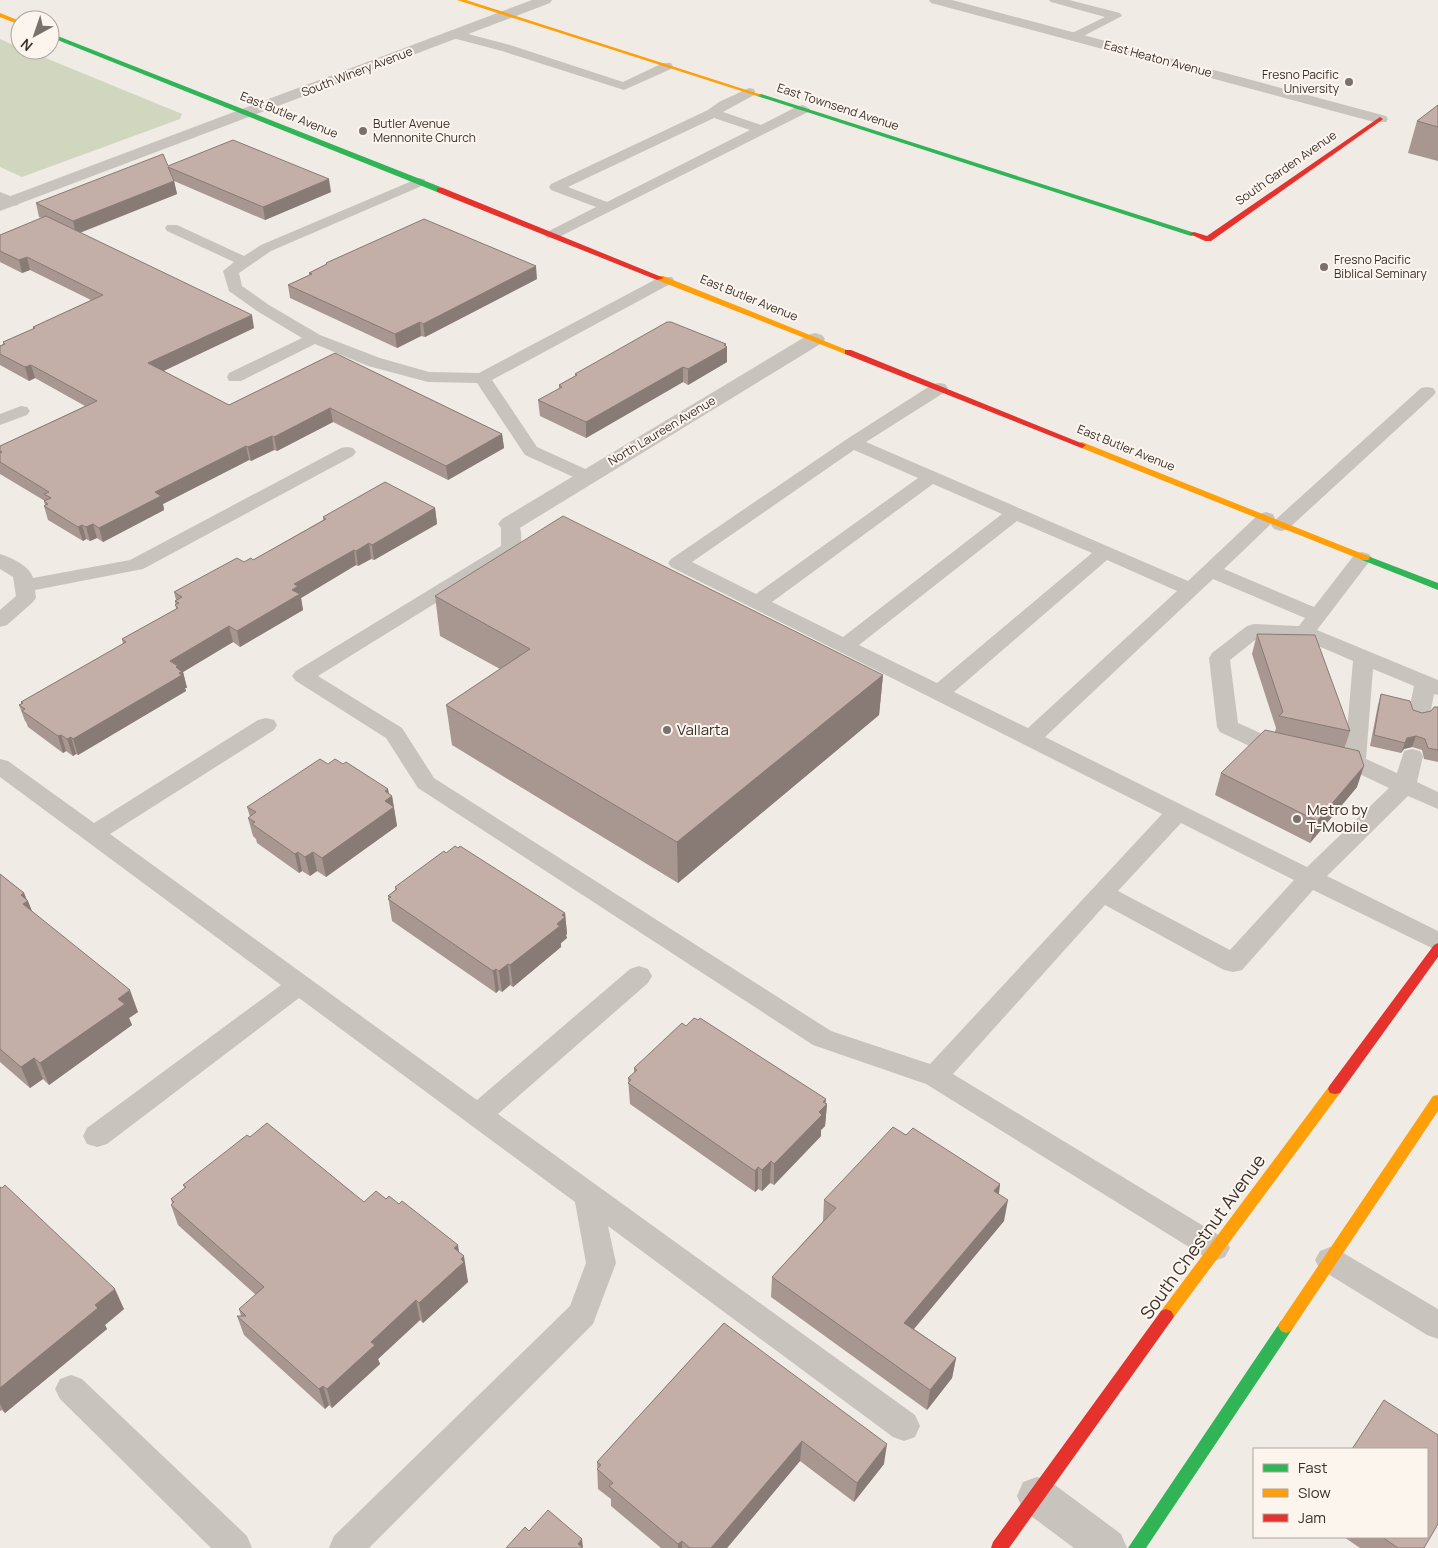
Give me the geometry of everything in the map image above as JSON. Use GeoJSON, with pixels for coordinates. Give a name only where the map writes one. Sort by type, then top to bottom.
{"type":"FeatureCollection","features":[{"type":"Feature","properties":{"kind":"street","name":"East Townsend Avenue"},"geometry":{"type":"LineString","coordinates":[[460,0],[1208,239]]}},
{"type":"Feature","properties":{"kind":"street","name":"South Winery Avenue"},"geometry":{"type":"LineString","coordinates":[[4,201],[248,114],[545,0]]}},
{"type":"Feature","properties":{"kind":"street","name":"East Heaton Avenue"},"geometry":{"type":"LineString","coordinates":[[936,0],[1380,119]]}},
{"type":"Feature","properties":{"kind":"street","name":"East Butler Avenue"},"geometry":{"type":"LineString","coordinates":[[60,39],[1438,588]]}},
{"type":"Feature","properties":{"kind":"street","name":"South Garden Avenue"},"geometry":{"type":"LineString","coordinates":[[1208,239],[1380,119]]}},
{"type":"Feature","properties":{"kind":"street","name":"North Laureen Avenue"},"geometry":{"type":"LineString","coordinates":[[510,524],[586,476],[815,339]]}},
{"type":"Feature","properties":{"kind":"street","name":"South Chestnut Avenue"},"geometry":{"type":"LineString","coordinates":[[998,1548],[1215,1248],[1337,1087],[1438,948]]}},
{"type":"Feature","properties":{"kind":"street"},"geometry":{"type":"LineString","coordinates":[[1136,1548],[1438,1100]]}},
{"type":"Feature","properties":{"kind":"street"},"geometry":{"type":"LineString","coordinates":[[1037,1496],[1107,1548]]}},
{"type":"Feature","properties":{"kind":"lane"},"geometry":{"type":"LineString","coordinates":[[1055,0],[1116,16],[1074,37]]}},
{"type":"Feature","properties":{"kind":"lane"},"geometry":{"type":"LineString","coordinates":[[453,34],[506,48],[624,86],[667,66]]}},
{"type":"Feature","properties":{"kind":"lane"},"geometry":{"type":"LineString","coordinates":[[608,207],[556,187],[712,113],[749,92]]}},
{"type":"Feature","properties":{"kind":"lane"},"geometry":{"type":"LineString","coordinates":[[552,235],[803,110]]}},
{"type":"Feature","properties":{"kind":"lane"},"geometry":{"type":"LineString","coordinates":[[712,113],[762,130]]}},
{"type":"Feature","properties":{"kind":"lane"},"geometry":{"type":"LineString","coordinates":[[419,182],[266,248],[231,271],[235,288],[263,308],[314,338],[374,362],[428,377],[482,378],[666,280]]}},
{"type":"Feature","properties":{"kind":"lane"},"geometry":{"type":"LineString","coordinates":[[172,228],[245,262]]}},
{"type":"Feature","properties":{"kind":"lane"},"geometry":{"type":"LineString","coordinates":[[235,377],[314,338]]}},
{"type":"Feature","properties":{"kind":"lane"},"geometry":{"type":"LineString","coordinates":[[482,378],[531,451],[586,476]]}},
{"type":"Feature","properties":{"kind":"lane"},"geometry":{"type":"LineString","coordinates":[[939,388],[853,443],[678,563],[1438,942]]}},
{"type":"Feature","properties":{"kind":"lane"},"geometry":{"type":"LineString","coordinates":[[1030,739],[1190,589],[1428,392]]}},
{"type":"Feature","properties":{"kind":"lane"},"geometry":{"type":"LineString","coordinates":[[0,420],[21,411]]}},
{"type":"Feature","properties":{"kind":"lane"},"geometry":{"type":"LineString","coordinates":[[853,443],[1190,589]]}},
{"type":"Feature","properties":{"kind":"lane"},"geometry":{"type":"LineString","coordinates":[[25,586],[136,565],[347,452]]}},
{"type":"Feature","properties":{"kind":"lane"},"geometry":{"type":"LineString","coordinates":[[758,603],[932,476]]}},
{"type":"Feature","properties":{"kind":"lane"},"geometry":{"type":"LineString","coordinates":[[844,646],[1016,513]]}},
{"type":"Feature","properties":{"kind":"lane"},"geometry":{"type":"LineString","coordinates":[[510,524],[511,548],[303,676],[394,732],[426,784],[822,1038],[935,1076],[1215,1248]]}},
{"type":"Feature","properties":{"kind":"lane"},"geometry":{"type":"LineString","coordinates":[[939,693],[1105,552]]}},
{"type":"Feature","properties":{"kind":"lane"},"geometry":{"type":"LineString","coordinates":[[1362,558],[1310,624],[1254,630],[1219,658],[1228,727],[1273,747],[1355,762],[1438,800]]}},
{"type":"Feature","properties":{"kind":"lane"},"geometry":{"type":"LineString","coordinates":[[0,560],[23,576],[26,598],[0,621]]}},
{"type":"Feature","properties":{"kind":"lane"},"geometry":{"type":"LineString","coordinates":[[1211,571],[1310,624],[1364,657],[1431,685],[1419,715]]}},
{"type":"Feature","properties":{"kind":"lane"},"geometry":{"type":"LineString","coordinates":[[1355,762],[1364,657]]}},
{"type":"Feature","properties":{"kind":"lane"},"geometry":{"type":"LineString","coordinates":[[93,834],[266,725]]}},
{"type":"Feature","properties":{"kind":"lane"},"geometry":{"type":"LineString","coordinates":[[1102,893],[1233,963],[1310,878],[1405,786],[1412,756]]}},
{"type":"Feature","properties":{"kind":"lane"},"geometry":{"type":"LineString","coordinates":[[1,768],[904,1426]]}},
{"type":"Feature","properties":{"kind":"lane"},"geometry":{"type":"LineString","coordinates":[[935,1076],[1178,812]]}},
{"type":"Feature","properties":{"kind":"lane"},"geometry":{"type":"LineString","coordinates":[[478,1115],[639,976]]}},
{"type":"Feature","properties":{"kind":"lane"},"geometry":{"type":"LineString","coordinates":[[97,1136],[299,985]]}},
{"type":"Feature","properties":{"kind":"lane"},"geometry":{"type":"LineString","coordinates":[[346,1548],[582,1314],[602,1263],[588,1195]]}},
{"type":"Feature","properties":{"kind":"lane"},"geometry":{"type":"LineString","coordinates":[[1330,1260],[1438,1325]]}},
{"type":"Feature","properties":{"kind":"lane"},"geometry":{"type":"LineString","coordinates":[[71,1389],[235,1548]]}},
{"type":"Feature","properties":{"kind":"green space"},"geometry":{"type":"Polygon","coordinates":[[[0,39],[10,44],[10,60],[50,60],[182,114],[180,119],[22,177],[0,167],[0,39]]]}},
{"type":"Feature","properties":{"kind":"building"},"geometry":{"type":"Polygon","coordinates":[[[1438,105],[1438,127],[1417,121],[1438,105]]]}},
{"type":"Feature","properties":{"kind":"building"},"geometry":{"type":"Polygon","coordinates":[[[233,140],[329,179],[263,207],[168,167],[174,181],[73,221],[36,203],[163,154],[168,166],[233,140]]]}},
{"type":"Feature","properties":{"kind":"building"},"geometry":{"type":"Polygon","coordinates":[[[46,216],[252,315],[148,363],[229,405],[335,353],[502,434],[446,466],[330,408],[274,437],[272,436],[248,447],[246,446],[155,492],[161,496],[99,528],[93,524],[86,527],[82,525],[78,527],[44,506],[48,504],[44,501],[51,498],[44,494],[49,492],[0,462],[0,453],[2,452],[0,451],[0,446],[97,401],[31,365],[25,367],[0,354],[0,346],[5,344],[3,342],[103,295],[27,257],[19,260],[0,251],[0,235],[46,216]]]}},
{"type":"Feature","properties":{"kind":"building"},"geometry":{"type":"Polygon","coordinates":[[[424,219],[536,266],[423,324],[420,322],[395,334],[288,285],[312,274],[309,273],[326,263],[424,219]]]}},
{"type":"Feature","properties":{"kind":"building"},"geometry":{"type":"Polygon","coordinates":[[[667,322],[726,344],[724,345],[727,347],[688,369],[683,367],[586,422],[538,400],[562,387],[559,385],[577,375],[575,374],[667,322]]]}},
{"type":"Feature","properties":{"kind":"building"},"geometry":{"type":"Polygon","coordinates":[[[385,482],[435,508],[372,545],[369,543],[356,551],[354,550],[294,584],[298,586],[292,590],[300,594],[237,631],[229,626],[170,661],[178,666],[176,667],[182,672],[179,673],[182,675],[73,739],[71,737],[67,739],[61,735],[58,736],[22,711],[25,709],[19,705],[23,703],[21,702],[126,642],[122,639],[178,608],[175,605],[179,603],[175,601],[182,597],[174,592],[237,558],[244,562],[251,558],[253,560],[326,519],[323,517],[385,482]]]}},
{"type":"Feature","properties":{"kind":"building","name":"Vallarta"},"geometry":{"type":"Polygon","coordinates":[[[563,516],[883,675],[677,842],[446,705],[530,649],[435,596],[563,516]]]}},
{"type":"Feature","properties":{"kind":"building"},"geometry":{"type":"Polygon","coordinates":[[[1257,634],[1315,635],[1350,731],[1279,716],[1283,712],[1257,634]]]}},
{"type":"Feature","properties":{"kind":"building"},"geometry":{"type":"Polygon","coordinates":[[[1381,694],[1410,701],[1413,710],[1422,713],[1438,707],[1438,750],[1428,748],[1425,739],[1416,736],[1407,738],[1405,743],[1374,735],[1381,694]]]}},
{"type":"Feature","properties":{"kind":"building"},"geometry":{"type":"Polygon","coordinates":[[[1265,730],[1359,751],[1364,766],[1317,821],[1221,773],[1265,730]]]}},
{"type":"Feature","properties":{"kind":"building"},"geometry":{"type":"Polygon","coordinates":[[[320,759],[328,764],[335,759],[343,764],[346,762],[388,789],[385,791],[392,796],[385,801],[394,807],[322,858],[313,852],[305,857],[298,852],[295,854],[252,824],[255,822],[248,818],[256,812],[247,807],[320,759]]]}},
{"type":"Feature","properties":{"kind":"building"},"geometry":{"type":"Polygon","coordinates":[[[455,846],[458,848],[460,846],[565,913],[562,915],[565,917],[557,924],[560,926],[510,965],[508,964],[499,971],[496,969],[493,971],[388,899],[391,897],[388,896],[397,889],[395,887],[444,851],[446,853],[455,846]]]}},
{"type":"Feature","properties":{"kind":"building"},"geometry":{"type":"Polygon","coordinates":[[[0,874],[24,893],[21,895],[28,901],[23,904],[130,990],[118,999],[125,1004],[40,1063],[34,1058],[21,1067],[0,1049],[0,874]]]}},
{"type":"Feature","properties":{"kind":"building"},"geometry":{"type":"Polygon","coordinates":[[[694,1018],[698,1020],[700,1018],[826,1099],[823,1102],[827,1104],[819,1112],[822,1115],[774,1164],[771,1161],[762,1170],[758,1167],[755,1171],[628,1083],[631,1080],[628,1078],[637,1070],[634,1068],[682,1023],[686,1026],[694,1018]]]}},
{"type":"Feature","properties":{"kind":"building"},"geometry":{"type":"Polygon","coordinates":[[[267,1123],[364,1202],[376,1191],[386,1199],[389,1196],[399,1204],[402,1201],[458,1245],[454,1248],[464,1256],[461,1259],[464,1262],[419,1303],[416,1300],[371,1342],[375,1345],[327,1389],[323,1386],[319,1389],[237,1316],[246,1316],[239,1309],[264,1287],[171,1205],[174,1202],[171,1199],[186,1187],[183,1185],[247,1135],[250,1137],[267,1123]]]}},
{"type":"Feature","properties":{"kind":"building"},"geometry":{"type":"Polygon","coordinates":[[[893,1127],[906,1135],[913,1128],[1000,1184],[994,1191],[1008,1200],[904,1323],[956,1358],[930,1390],[772,1277],[836,1208],[824,1200],[893,1127]]]}},
{"type":"Feature","properties":{"kind":"building"},"geometry":{"type":"Polygon","coordinates":[[[5,1185],[115,1289],[95,1305],[98,1308],[0,1388],[0,1187],[2,1188],[5,1185]]]}},
{"type":"Feature","properties":{"kind":"building"},"geometry":{"type":"Polygon","coordinates":[[[724,1323],[887,1444],[857,1483],[802,1441],[711,1548],[690,1548],[682,1541],[678,1544],[609,1486],[613,1483],[597,1469],[601,1465],[597,1462],[724,1323]]]}},
{"type":"Feature","properties":{"kind":"building"},"geometry":{"type":"Polygon","coordinates":[[[1384,1400],[1438,1435],[1438,1524],[1424,1548],[1398,1548],[1383,1538],[1428,1538],[1428,1448],[1353,1448],[1384,1400]]]}},
{"type":"Feature","properties":{"kind":"building"},"geometry":{"type":"Polygon","coordinates":[[[548,1510],[582,1539],[578,1544],[583,1548],[506,1548],[525,1527],[529,1531],[548,1510]]]}},
{"type":"Feature","properties":{"kind":"traffic: fast"},"geometry":{"type":"LineString","coordinates":[[60,39],[440,190]]}},
{"type":"Feature","properties":{"kind":"traffic: fast"},"geometry":{"type":"LineString","coordinates":[[759,95],[1194,234]]}},
{"type":"Feature","properties":{"kind":"traffic: fast"},"geometry":{"type":"LineString","coordinates":[[1365,558],[1438,587]]}},
{"type":"Feature","properties":{"kind":"traffic: fast"},"geometry":{"type":"LineString","coordinates":[[1136,1548],[1286,1326]]}},
{"type":"Feature","properties":{"kind":"traffic: slow"},"geometry":{"type":"LineString","coordinates":[[460,0],[759,95]]}},
{"type":"Feature","properties":{"kind":"traffic: slow"},"geometry":{"type":"LineString","coordinates":[[0,15],[10,19]]}},
{"type":"Feature","properties":{"kind":"traffic: slow"},"geometry":{"type":"LineString","coordinates":[[660,278],[848,352]]}},
{"type":"Feature","properties":{"kind":"traffic: slow"},"geometry":{"type":"LineString","coordinates":[[1082,445],[1365,558]]}},
{"type":"Feature","properties":{"kind":"traffic: slow"},"geometry":{"type":"LineString","coordinates":[[1166,1316],[1335,1089]]}},
{"type":"Feature","properties":{"kind":"traffic: slow"},"geometry":{"type":"LineString","coordinates":[[1286,1326],[1438,1100]]}},
{"type":"Feature","properties":{"kind":"traffic: jam"},"geometry":{"type":"LineString","coordinates":[[1194,234],[1208,239],[1380,119]]}},
{"type":"Feature","properties":{"kind":"traffic: jam"},"geometry":{"type":"LineString","coordinates":[[440,190],[660,278]]}},
{"type":"Feature","properties":{"kind":"traffic: jam"},"geometry":{"type":"LineString","coordinates":[[848,352],[1082,445]]}},
{"type":"Feature","properties":{"kind":"traffic: jam"},"geometry":{"type":"LineString","coordinates":[[1335,1089],[1438,948]]}},
{"type":"Feature","properties":{"kind":"traffic: jam"},"geometry":{"type":"LineString","coordinates":[[999,1548],[1166,1316]]}},
{"type":"Feature","properties":{"kind":"place","name":"Fresno Pacific University"},"geometry":{"type":"Point","coordinates":[1349,82]}},
{"type":"Feature","properties":{"kind":"place","name":"Butler Avenue Mennonite Church"},"geometry":{"type":"Point","coordinates":[363,131]}},
{"type":"Feature","properties":{"kind":"place","name":"Fresno Pacific Biblical Seminary"},"geometry":{"type":"Point","coordinates":[1324,267]}},
{"type":"Feature","properties":{"kind":"place","name":"Vallarta"},"geometry":{"type":"Point","coordinates":[667,730]}},
{"type":"Feature","properties":{"kind":"place","name":"Metro by T-Mobile"},"geometry":{"type":"Point","coordinates":[1297,819]}}]}
